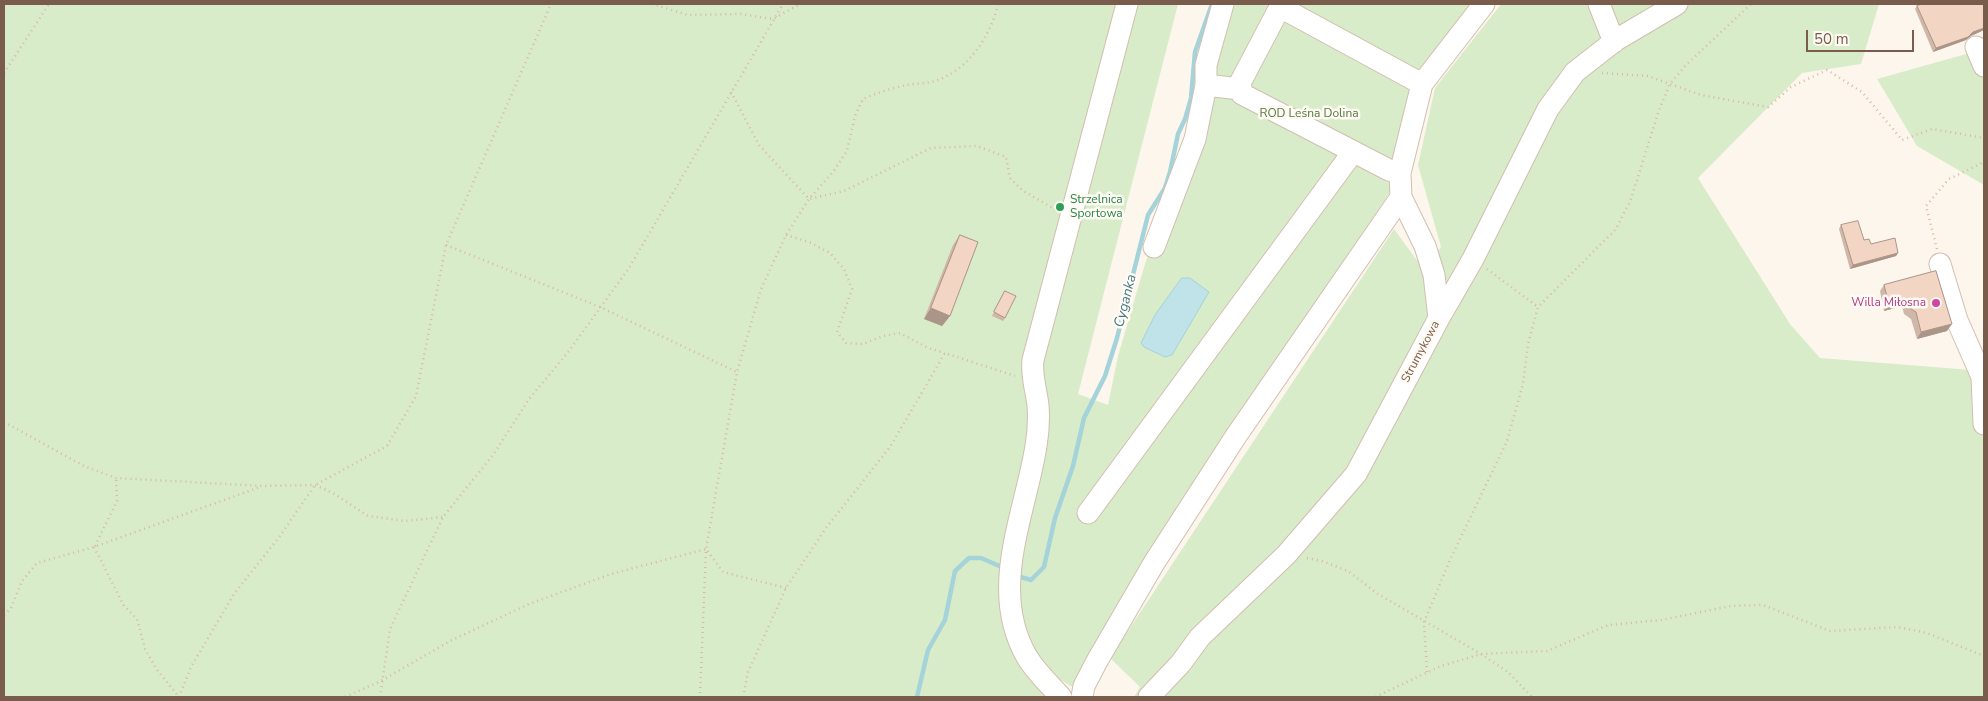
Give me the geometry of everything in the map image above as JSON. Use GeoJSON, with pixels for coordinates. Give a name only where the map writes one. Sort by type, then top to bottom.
{"type":"FeatureCollection","features":[{"type":"Feature","properties":{"kind":"street"},"geometry":{"type":"LineString","coordinates":[[1061,697],[1039,675],[1026,656],[1015,627],[1008,584],[1016,536],[1036,446],[1038,408],[1033,382],[1033,360],[1127,4]]}},
{"type":"Feature","properties":{"kind":"street"},"geometry":{"type":"LineString","coordinates":[[1154,248],[1194,139],[1206,85],[1206,65],[1223,4]]}},
{"type":"Feature","properties":{"kind":"street"},"geometry":{"type":"LineString","coordinates":[[1439,318],[1434,275],[1425,246],[1401,197],[1400,173],[1422,84],[1484,4]]}},
{"type":"Feature","properties":{"kind":"street"},"geometry":{"type":"LineString","coordinates":[[1599,4],[1614,42]]}},
{"type":"Feature","properties":{"kind":"street","name":"Strumykowa"},"geometry":{"type":"LineString","coordinates":[[1149,697],[1181,663],[1200,637],[1286,555],[1356,474],[1439,318],[1473,259],[1548,109],[1575,72],[1614,42],[1677,4]]}},
{"type":"Feature","properties":{"kind":"street"},"geometry":{"type":"LineString","coordinates":[[1400,173],[1389,170],[1353,152],[1242,94],[1240,83],[1281,6],[1422,84]]}},
{"type":"Feature","properties":{"kind":"street"},"geometry":{"type":"LineString","coordinates":[[1206,85],[1240,89]]}},
{"type":"Feature","properties":{"kind":"street"},"geometry":{"type":"LineString","coordinates":[[1088,513],[1353,152]]}},
{"type":"Feature","properties":{"kind":"street"},"geometry":{"type":"LineString","coordinates":[[1082,697],[1084,686],[1097,661],[1154,563],[1236,436],[1401,197]]}},
{"type":"Feature","properties":{"kind":"street"},"geometry":{"type":"LineString","coordinates":[[1940,264],[1957,320],[1982,376],[1984,424]]}},
{"type":"Feature","properties":{"kind":"path"},"geometry":{"type":"LineString","coordinates":[[4,74],[50,4]]}},
{"type":"Feature","properties":{"kind":"path"},"geometry":{"type":"LineString","coordinates":[[94,547],[124,606],[137,619],[146,649],[153,663],[169,688],[179,697],[191,667],[234,594],[280,536],[315,485],[387,446],[416,396],[446,245],[551,4]]}},
{"type":"Feature","properties":{"kind":"path"},"geometry":{"type":"LineString","coordinates":[[652,4],[688,15],[741,14],[773,19],[800,4]]}},
{"type":"Feature","properties":{"kind":"path"},"geometry":{"type":"LineString","coordinates":[[380,697],[390,629],[443,516],[493,455],[529,399],[570,351],[629,268],[783,4]]}},
{"type":"Feature","properties":{"kind":"path"},"geometry":{"type":"LineString","coordinates":[[700,697],[706,549],[737,372],[761,289],[786,235],[809,198],[833,172],[847,151],[855,116],[863,99],[906,86],[938,80],[960,66],[978,51],[995,17],[998,4]]}},
{"type":"Feature","properties":{"kind":"path"},"geometry":{"type":"LineString","coordinates":[[1427,672],[1424,622],[1450,560],[1507,441],[1523,384],[1528,344],[1538,307],[1616,229],[1631,199],[1659,110],[1670,84],[1685,66],[1751,4]]}},
{"type":"Feature","properties":{"kind":"path"},"geometry":{"type":"LineString","coordinates":[[1575,72],[1648,76],[1701,95],[1768,107],[1791,87],[1827,70],[1862,92],[1902,140],[1932,129],[1984,138]]}},
{"type":"Feature","properties":{"kind":"path"},"geometry":{"type":"LineString","coordinates":[[731,92],[759,145],[809,198]]}},
{"type":"Feature","properties":{"kind":"path"},"geometry":{"type":"LineString","coordinates":[[809,198],[844,191],[931,148],[977,146],[1006,157],[1010,178],[1022,190],[1070,218]]}},
{"type":"Feature","properties":{"kind":"path"},"geometry":{"type":"LineString","coordinates":[[1940,264],[1926,206],[1949,179],[1984,162]]}},
{"type":"Feature","properties":{"kind":"path"},"geometry":{"type":"LineString","coordinates":[[786,235],[809,242],[830,253],[844,269],[852,289],[837,332],[846,343],[863,344],[883,336],[900,333],[928,348],[1033,382]]}},
{"type":"Feature","properties":{"kind":"path"},"geometry":{"type":"LineString","coordinates":[[446,245],[600,308],[737,372]]}},
{"type":"Feature","properties":{"kind":"path"},"geometry":{"type":"LineString","coordinates":[[1473,259],[1538,307]]}},
{"type":"Feature","properties":{"kind":"path"},"geometry":{"type":"LineString","coordinates":[[742,697],[748,672],[786,588],[826,528],[890,447],[945,353]]}},
{"type":"Feature","properties":{"kind":"path"},"geometry":{"type":"LineString","coordinates":[[4,422],[84,466],[116,478],[263,486],[315,485],[333,493],[368,516],[405,522],[443,516]]}},
{"type":"Feature","properties":{"kind":"path"},"geometry":{"type":"LineString","coordinates":[[94,547],[117,501],[116,478]]}},
{"type":"Feature","properties":{"kind":"path"},"geometry":{"type":"LineString","coordinates":[[4,615],[11,608],[22,581],[37,563],[94,547],[263,486]]}},
{"type":"Feature","properties":{"kind":"path"},"geometry":{"type":"LineString","coordinates":[[706,549],[723,572],[786,588]]}},
{"type":"Feature","properties":{"kind":"path"},"geometry":{"type":"LineString","coordinates":[[345,697],[381,681],[450,641],[529,604],[611,574],[706,549]]}},
{"type":"Feature","properties":{"kind":"path"},"geometry":{"type":"LineString","coordinates":[[1286,555],[1322,560],[1348,571],[1378,594],[1481,654],[1508,672],[1532,697]]}},
{"type":"Feature","properties":{"kind":"path"},"geometry":{"type":"LineString","coordinates":[[1375,697],[1427,672],[1481,654],[1547,651],[1608,625],[1661,620],[1731,606],[1763,604],[1830,631],[1898,627],[1927,633],[1984,656]]}},
{"type":"Feature","properties":{"kind":"green space","name":"ROD Leśna Dolina"},"geometry":{"type":"Polygon","coordinates":[[[4,4],[1178,4],[1078,394],[1108,405],[1118,356],[1145,264],[1179,168],[1220,4],[1490,4],[1435,76],[1395,184],[1074,688],[1059,679],[1045,697],[4,697],[4,4]]]}},
{"type":"Feature","properties":{"kind":"green space"},"geometry":{"type":"Polygon","coordinates":[[[1501,4],[1879,4],[1861,64],[1802,73],[1698,178],[1790,324],[1820,358],[1984,371],[1984,697],[1134,697],[1140,687],[1110,658],[1394,229],[1424,270],[1441,247],[1418,165],[1435,88],[1501,4]]]}},
{"type":"Feature","properties":{"kind":"green space"},"geometry":{"type":"Polygon","coordinates":[[[1984,49],[1984,185],[1917,146],[1877,79],[1984,49]]]}},
{"type":"Feature","properties":{"kind":"water"},"geometry":{"type":"Polygon","coordinates":[[[1182,278],[1190,278],[1209,292],[1172,355],[1165,357],[1144,347],[1141,343],[1155,315],[1182,278]]]}},
{"type":"Feature","properties":{"kind":"building"},"geometry":{"type":"Polygon","coordinates":[[[1922,4],[1984,4],[1984,28],[1973,32],[1968,37],[1936,48],[1917,6],[1922,4]]]}},
{"type":"Feature","properties":{"kind":"building"},"geometry":{"type":"Polygon","coordinates":[[[1858,221],[1864,240],[1869,239],[1871,244],[1895,238],[1898,253],[1853,265],[1841,225],[1858,221]]]}},
{"type":"Feature","properties":{"kind":"building"},"geometry":{"type":"Polygon","coordinates":[[[960,235],[978,242],[950,316],[931,308],[960,235]]]}},
{"type":"Feature","properties":{"kind":"building"},"geometry":{"type":"Polygon","coordinates":[[[1936,271],[1952,324],[1921,332],[1916,312],[1908,307],[1907,299],[1889,304],[1884,285],[1936,271]]]}},
{"type":"Feature","properties":{"kind":"building"},"geometry":{"type":"Polygon","coordinates":[[[1005,291],[1016,296],[1005,318],[994,312],[1005,291]]]}},
{"type":"Feature","properties":{"kind":"waterway","name":"Cyganka"},"geometry":{"type":"LineString","coordinates":[[1017,576],[1031,580],[1044,567],[1055,518],[1073,466],[1084,418],[1105,376],[1117,338],[1148,215],[1165,188],[1170,172],[1178,134],[1191,98],[1195,52],[1212,4]]}},
{"type":"Feature","properties":{"kind":"waterway"},"geometry":{"type":"LineString","coordinates":[[917,697],[928,650],[945,620],[955,571],[969,558],[981,558],[1004,568]]}},
{"type":"Feature","properties":{"kind":"place","name":"Strzelnica Sportowa"},"geometry":{"type":"Point","coordinates":[1060,207]}},
{"type":"Feature","properties":{"kind":"place","name":"Willa Miłosna"},"geometry":{"type":"Point","coordinates":[1936,303]}}]}
